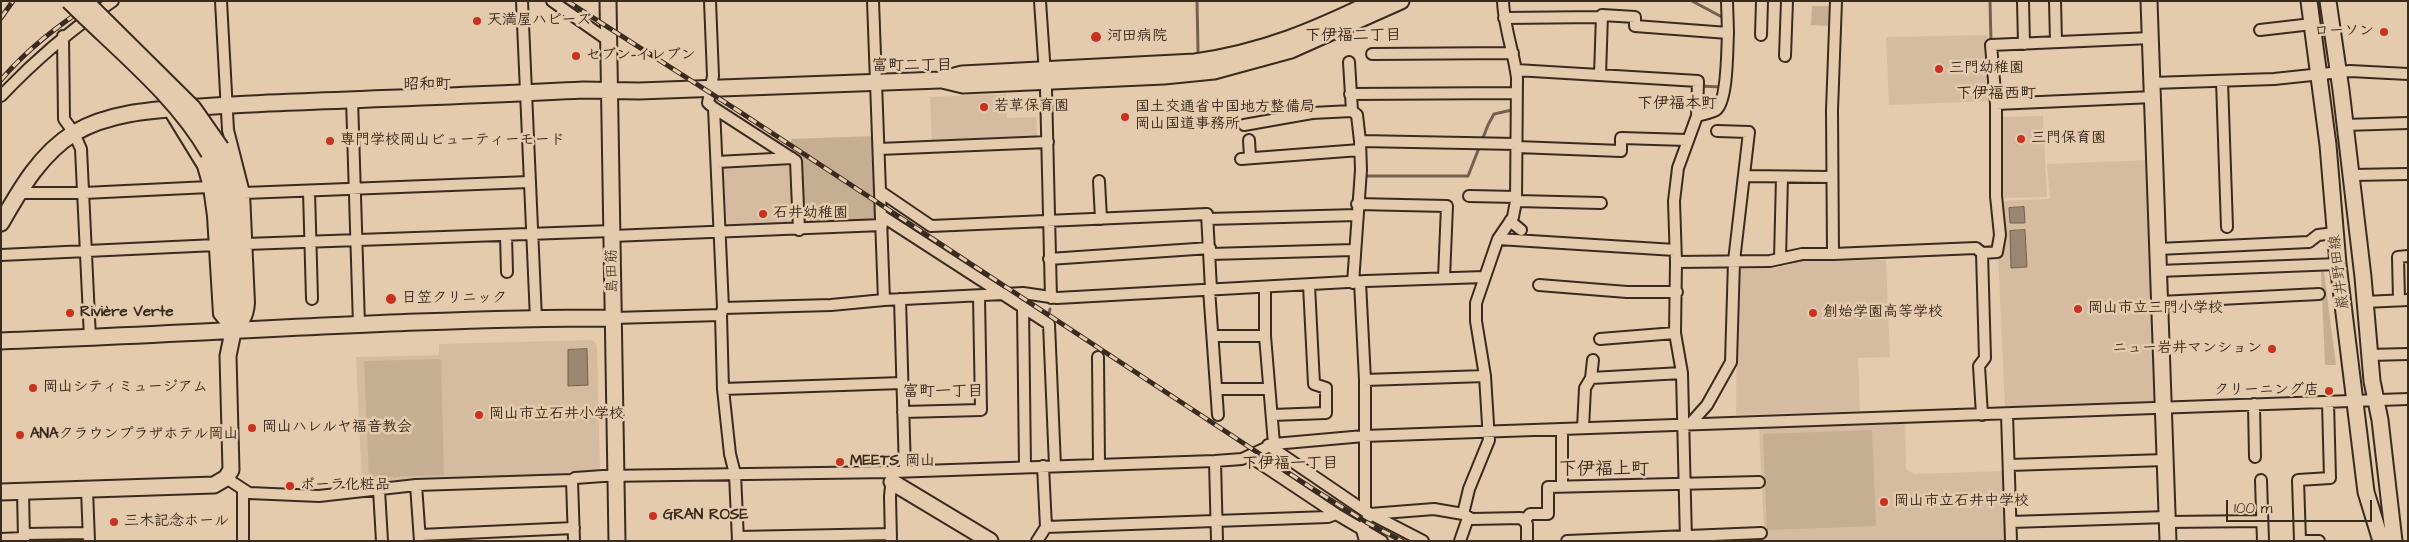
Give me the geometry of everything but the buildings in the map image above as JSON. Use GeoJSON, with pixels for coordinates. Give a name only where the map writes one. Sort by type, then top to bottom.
{"type":"FeatureCollection","features":[{"type":"Feature","properties":{"kind":"street"},"geometry":{"type":"LineString","coordinates":[[69,1],[173,104],[215,151]]}},
{"type":"Feature","properties":{"kind":"street"},"geometry":{"type":"LineString","coordinates":[[1,492],[214,485],[226,478],[231,470],[228,356],[239,303],[235,209],[230,176],[193,108],[85,1]]}},
{"type":"Feature","properties":{"kind":"street"},"geometry":{"type":"LineString","coordinates":[[1,96],[23,72],[63,36],[113,1]]}},
{"type":"Feature","properties":{"kind":"street"},"geometry":{"type":"LineString","coordinates":[[222,1],[228,130],[244,193],[246,244],[248,314],[243,324],[232,331]]}},
{"type":"Feature","properties":{"kind":"street"},"geometry":{"type":"LineString","coordinates":[[522,1],[536,319]]}},
{"type":"Feature","properties":{"kind":"street"},"geometry":{"type":"LineString","coordinates":[[552,1],[609,41]]}},
{"type":"Feature","properties":{"kind":"street","name":"島田筋"},"geometry":{"type":"LineString","coordinates":[[608,1],[617,541]]}},
{"type":"Feature","properties":{"kind":"street"},"geometry":{"type":"LineString","coordinates":[[710,1],[712,89],[708,103],[796,161],[799,230]]}},
{"type":"Feature","properties":{"kind":"street"},"geometry":{"type":"LineString","coordinates":[[872,1],[882,221],[883,264],[881,269],[884,300]]}},
{"type":"Feature","properties":{"kind":"street"},"geometry":{"type":"LineString","coordinates":[[1040,1],[1048,142],[1048,221],[1051,298]]}},
{"type":"Feature","properties":{"kind":"street"},"geometry":{"type":"LineString","coordinates":[[1257,55],[1311,32],[1375,1]]}},
{"type":"Feature","properties":{"kind":"street"},"geometry":{"type":"LineString","coordinates":[[1460,541],[1466,516],[1469,488],[1490,440],[1485,376],[1476,321],[1476,303],[1498,239],[1516,209],[1516,70],[1504,18],[1503,1]]}},
{"type":"Feature","properties":{"kind":"street"},"geometry":{"type":"LineString","coordinates":[[1697,116],[1715,111],[1725,87],[1728,33],[1727,1]]}},
{"type":"Feature","properties":{"kind":"street"},"geometry":{"type":"LineString","coordinates":[[1761,35],[1762,1]]}},
{"type":"Feature","properties":{"kind":"street"},"geometry":{"type":"LineString","coordinates":[[1785,56],[1787,1]]}},
{"type":"Feature","properties":{"kind":"street"},"geometry":{"type":"LineString","coordinates":[[1831,1],[1836,1],[1832,177],[1834,182],[1833,254]]}},
{"type":"Feature","properties":{"kind":"street"},"geometry":{"type":"LineString","coordinates":[[2023,1],[2024,44]]}},
{"type":"Feature","properties":{"kind":"street"},"geometry":{"type":"LineString","coordinates":[[2055,1],[2056,42]]}},
{"type":"Feature","properties":{"kind":"street"},"geometry":{"type":"LineString","coordinates":[[2149,1],[2168,541]]}},
{"type":"Feature","properties":{"kind":"street","name":"巌井野田線"},"geometry":{"type":"LineString","coordinates":[[2309,1],[2328,145],[2338,264],[2366,492],[2381,541]]}},
{"type":"Feature","properties":{"kind":"street","name":"巌井野田線"},"geometry":{"type":"LineString","coordinates":[[2328,1],[2351,176],[2369,355],[2394,541]]}},
{"type":"Feature","properties":{"kind":"street"},"geometry":{"type":"LineString","coordinates":[[1,223],[19,193],[50,152],[74,133],[116,116],[168,109],[352,99],[583,90],[712,89],[877,83],[940,80],[962,74],[1045,76],[1163,70],[1228,62],[1323,38],[1395,2]]}},
{"type":"Feature","properties":{"kind":"street"},"geometry":{"type":"LineString","coordinates":[[1504,18],[1600,17],[1602,15],[1635,17],[1635,26],[1728,33]]}},
{"type":"Feature","properties":{"kind":"street"},"geometry":{"type":"LineString","coordinates":[[1600,76],[1602,15]]}},
{"type":"Feature","properties":{"kind":"street"},"geometry":{"type":"LineString","coordinates":[[2260,30],[2312,24]]}},
{"type":"Feature","properties":{"kind":"street"},"geometry":{"type":"LineString","coordinates":[[63,36],[64,119],[74,133],[81,149],[90,338]]}},
{"type":"Feature","properties":{"kind":"street"},"geometry":{"type":"LineString","coordinates":[[1676,262],[1780,259],[1802,254],[1976,248],[1982,253],[1997,252],[2000,234],[1996,196],[1996,104],[1991,45],[2151,38]]}},
{"type":"Feature","properties":{"kind":"street"},"geometry":{"type":"LineString","coordinates":[[1372,54],[1513,53]]}},
{"type":"Feature","properties":{"kind":"street"},"geometry":{"type":"LineString","coordinates":[[1349,62],[1352,111]]}},
{"type":"Feature","properties":{"kind":"street"},"geometry":{"type":"LineString","coordinates":[[1516,70],[1698,81],[1697,116],[1687,140],[1675,180],[1675,333],[1682,373],[1687,424],[1684,485],[1686,539]]}},
{"type":"Feature","properties":{"kind":"street"},"geometry":{"type":"LineString","coordinates":[[1996,104],[2153,90],[2222,80],[2274,79],[2377,70],[2408,74]]}},
{"type":"Feature","properties":{"kind":"street"},"geometry":{"type":"LineString","coordinates":[[2222,80],[2226,228]]}},
{"type":"Feature","properties":{"kind":"street"},"geometry":{"type":"LineString","coordinates":[[1350,94],[1517,94]]}},
{"type":"Feature","properties":{"kind":"street"},"geometry":{"type":"LineString","coordinates":[[352,99],[359,325]]}},
{"type":"Feature","properties":{"kind":"street"},"geometry":{"type":"LineString","coordinates":[[714,108],[720,232],[723,389],[730,454],[735,474],[738,539],[891,537],[890,496],[892,477]]}},
{"type":"Feature","properties":{"kind":"street"},"geometry":{"type":"LineString","coordinates":[[168,109],[203,166],[209,187],[216,245],[219,314],[232,331]]}},
{"type":"Feature","properties":{"kind":"street"},"geometry":{"type":"LineString","coordinates":[[1244,125],[1312,113],[1352,111],[1357,115],[1360,146],[1354,250],[1365,380],[1364,436],[1367,513],[1364,536]]}},
{"type":"Feature","properties":{"kind":"street"},"geometry":{"type":"LineString","coordinates":[[2345,125],[2408,123]]}},
{"type":"Feature","properties":{"kind":"street"},"geometry":{"type":"LineString","coordinates":[[1687,424],[1707,405],[1731,362],[1734,261],[1749,132],[1717,131]]}},
{"type":"Feature","properties":{"kind":"street"},"geometry":{"type":"LineString","coordinates":[[1250,140],[1245,158],[1360,146],[1481,144],[1621,151],[1621,138],[1687,140]]}},
{"type":"Feature","properties":{"kind":"street"},"geometry":{"type":"LineString","coordinates":[[879,149],[1048,142]]}},
{"type":"Feature","properties":{"kind":"street"},"geometry":{"type":"LineString","coordinates":[[717,162],[792,158]]}},
{"type":"Feature","properties":{"kind":"street"},"geometry":{"type":"LineString","coordinates":[[2351,176],[2408,174]]}},
{"type":"Feature","properties":{"kind":"street"},"geometry":{"type":"LineString","coordinates":[[1744,176],[1832,177]]}},
{"type":"Feature","properties":{"kind":"street"},"geometry":{"type":"LineString","coordinates":[[1780,259],[1782,177]]}},
{"type":"Feature","properties":{"kind":"street"},"geometry":{"type":"LineString","coordinates":[[244,193],[530,182]]}},
{"type":"Feature","properties":{"kind":"street"},"geometry":{"type":"LineString","coordinates":[[1099,182],[1101,219]]}},
{"type":"Feature","properties":{"kind":"street"},"geometry":{"type":"LineString","coordinates":[[19,193],[209,187]]}},
{"type":"Feature","properties":{"kind":"street"},"geometry":{"type":"LineString","coordinates":[[309,191],[312,299]]}},
{"type":"Feature","properties":{"kind":"street"},"geometry":{"type":"LineString","coordinates":[[881,192],[931,226],[1207,214],[1218,415]]}},
{"type":"Feature","properties":{"kind":"street"},"geometry":{"type":"LineString","coordinates":[[1469,196],[1601,203]]}},
{"type":"Feature","properties":{"kind":"street"},"geometry":{"type":"LineString","coordinates":[[1208,219],[1447,206],[1444,278]]}},
{"type":"Feature","properties":{"kind":"street"},"geometry":{"type":"LineString","coordinates":[[246,244],[532,235],[799,230],[882,221],[1049,324],[1055,466]]}},
{"type":"Feature","properties":{"kind":"street"},"geometry":{"type":"LineString","coordinates":[[1510,221],[1521,230]]}},
{"type":"Feature","properties":{"kind":"street"},"geometry":{"type":"LineString","coordinates":[[2158,249],[2309,242],[2318,235],[2335,233]]}},
{"type":"Feature","properties":{"kind":"street"},"geometry":{"type":"LineString","coordinates":[[506,236],[507,272]]}},
{"type":"Feature","properties":{"kind":"street"},"geometry":{"type":"LineString","coordinates":[[1498,239],[1675,250]]}},
{"type":"Feature","properties":{"kind":"street"},"geometry":{"type":"LineString","coordinates":[[1,255],[216,245]]}},
{"type":"Feature","properties":{"kind":"street"},"geometry":{"type":"LineString","coordinates":[[1050,259],[1210,251],[1354,250]]}},
{"type":"Feature","properties":{"kind":"street"},"geometry":{"type":"LineString","coordinates":[[1982,253],[1985,358],[1979,366],[1982,415]]}},
{"type":"Feature","properties":{"kind":"street"},"geometry":{"type":"LineString","coordinates":[[2364,302],[2403,300],[2398,257],[2408,256]]}},
{"type":"Feature","properties":{"kind":"street"},"geometry":{"type":"LineString","coordinates":[[2159,271],[2338,264]]}},
{"type":"Feature","properties":{"kind":"street"},"geometry":{"type":"LineString","coordinates":[[1,341],[359,325],[613,318],[900,299],[1030,293],[1051,298],[1356,282],[1484,278]]}},
{"type":"Feature","properties":{"kind":"street"},"geometry":{"type":"LineString","coordinates":[[1272,416],[1326,413],[1326,388],[1314,384],[1309,285]]}},
{"type":"Feature","properties":{"kind":"street"},"geometry":{"type":"LineString","coordinates":[[1539,285],[1627,292],[1676,292]]}},
{"type":"Feature","properties":{"kind":"street"},"geometry":{"type":"LineString","coordinates":[[1265,287],[1265,336],[1272,416],[1271,445]]}},
{"type":"Feature","properties":{"kind":"street"},"geometry":{"type":"LineString","coordinates":[[2160,302],[2319,294]]}},
{"type":"Feature","properties":{"kind":"street"},"geometry":{"type":"LineString","coordinates":[[903,412],[981,410],[979,296]]}},
{"type":"Feature","properties":{"kind":"street"},"geometry":{"type":"LineString","coordinates":[[900,299],[904,471]]}},
{"type":"Feature","properties":{"kind":"street"},"geometry":{"type":"LineString","coordinates":[[1023,307],[1025,466]]}},
{"type":"Feature","properties":{"kind":"street"},"geometry":{"type":"LineString","coordinates":[[1600,339],[1675,333]]}},
{"type":"Feature","properties":{"kind":"street"},"geometry":{"type":"LineString","coordinates":[[1214,336],[1265,336]]}},
{"type":"Feature","properties":{"kind":"street"},"geometry":{"type":"LineString","coordinates":[[2369,355],[2408,354]]}},
{"type":"Feature","properties":{"kind":"street"},"geometry":{"type":"LineString","coordinates":[[1098,357],[1099,464]]}},
{"type":"Feature","properties":{"kind":"street"},"geometry":{"type":"LineString","coordinates":[[1583,428],[1585,388],[1591,378],[1593,360]]}},
{"type":"Feature","properties":{"kind":"street"},"geometry":{"type":"LineString","coordinates":[[1591,378],[1682,373]]}},
{"type":"Feature","properties":{"kind":"street"},"geometry":{"type":"LineString","coordinates":[[1365,380],[1485,376]]}},
{"type":"Feature","properties":{"kind":"street"},"geometry":{"type":"LineString","coordinates":[[723,389],[902,383]]}},
{"type":"Feature","properties":{"kind":"street"},"geometry":{"type":"LineString","coordinates":[[1216,389],[1270,390]]}},
{"type":"Feature","properties":{"kind":"street"},"geometry":{"type":"LineString","coordinates":[[226,478],[249,493],[319,496],[416,485],[572,480],[575,478],[616,475],[735,474],[892,477],[904,471],[1215,461],[1249,456],[1271,445],[1364,436],[2408,399]]}},
{"type":"Feature","properties":{"kind":"street"},"geometry":{"type":"LineString","coordinates":[[2319,540],[2300,541],[2298,480],[2330,478],[2328,402]]}},
{"type":"Feature","properties":{"kind":"street"},"geometry":{"type":"LineString","coordinates":[[2254,404],[2255,457]]}},
{"type":"Feature","properties":{"kind":"street"},"geometry":{"type":"LineString","coordinates":[[2007,414],[2011,541]]}},
{"type":"Feature","properties":{"kind":"street"},"geometry":{"type":"LineString","coordinates":[[1562,429],[1562,486]]}},
{"type":"Feature","properties":{"kind":"street"},"geometry":{"type":"LineString","coordinates":[[1271,445],[1367,513],[1423,541]]}},
{"type":"Feature","properties":{"kind":"street"},"geometry":{"type":"LineString","coordinates":[[1249,456],[1336,514],[1364,536],[1382,541]]}},
{"type":"Feature","properties":{"kind":"street"},"geometry":{"type":"LineString","coordinates":[[2009,465],[2165,460]]}},
{"type":"Feature","properties":{"kind":"street"},"geometry":{"type":"LineString","coordinates":[[1215,461],[1217,541]]}},
{"type":"Feature","properties":{"kind":"street"},"geometry":{"type":"LineString","coordinates":[[1037,541],[1046,527],[1044,466]]}},
{"type":"Feature","properties":{"kind":"street"},"geometry":{"type":"LineString","coordinates":[[892,477],[990,541]]}},
{"type":"Feature","properties":{"kind":"street"},"geometry":{"type":"LineString","coordinates":[[572,480],[574,541]]}},
{"type":"Feature","properties":{"kind":"street"},"geometry":{"type":"LineString","coordinates":[[2261,480],[2263,541]]}},
{"type":"Feature","properties":{"kind":"street"},"geometry":{"type":"LineString","coordinates":[[1524,520],[1530,514],[1548,514],[1548,487],[1759,482]]}},
{"type":"Feature","properties":{"kind":"street"},"geometry":{"type":"LineString","coordinates":[[416,485],[420,538],[574,528]]}},
{"type":"Feature","properties":{"kind":"street"},"geometry":{"type":"LineString","coordinates":[[1,539],[89,537],[87,490]]}},
{"type":"Feature","properties":{"kind":"street"},"geometry":{"type":"LineString","coordinates":[[243,490],[243,541]]}},
{"type":"Feature","properties":{"kind":"street"},"geometry":{"type":"LineString","coordinates":[[379,490],[382,541]]}},
{"type":"Feature","properties":{"kind":"street"},"geometry":{"type":"LineString","coordinates":[[23,492],[24,538]]}},
{"type":"Feature","properties":{"kind":"street"},"geometry":{"type":"LineString","coordinates":[[1367,513],[1434,508],[1466,516],[1521,518],[1527,524],[1527,541]]}},
{"type":"Feature","properties":{"kind":"street"},"geometry":{"type":"LineString","coordinates":[[1046,527],[1328,517],[1336,514]]}},
{"type":"Feature","properties":{"kind":"street"},"geometry":{"type":"LineString","coordinates":[[2011,522],[2167,519],[2262,521]]}},
{"type":"Feature","properties":{"kind":"street"},"geometry":{"type":"LineString","coordinates":[[1566,541],[1686,539],[1761,533]]}},
{"type":"Feature","properties":{"kind":"shaded area"},"geometry":{"type":"Polygon","coordinates":[[[1812,6],[1830,6],[1829,26],[1811,25],[1812,6]]]}},
{"type":"Feature","properties":{"kind":"shaded area","name":"三門幼稚園"},"geometry":{"type":"Polygon","coordinates":[[[1988,35],[1992,101],[1889,105],[1886,37],[1988,35]]]}},
{"type":"Feature","properties":{"kind":"shaded area"},"geometry":{"type":"Polygon","coordinates":[[[1006,94],[1007,118],[1036,117],[1037,139],[932,143],[930,97],[1006,94]]]}},
{"type":"Feature","properties":{"kind":"shaded area","name":"三門保育園"},"geometry":{"type":"Polygon","coordinates":[[[2043,116],[2047,197],[2000,198],[1998,117],[2043,116]]]}},
{"type":"Feature","properties":{"kind":"shaded area"},"geometry":{"type":"Polygon","coordinates":[[[874,136],[877,223],[805,225],[802,222],[791,139],[874,136]]]}},
{"type":"Feature","properties":{"kind":"shaded area","name":"岡山市立三門小学校"},"geometry":{"type":"Polygon","coordinates":[[[2151,160],[2158,397],[2153,403],[2005,407],[1998,254],[2000,201],[2050,199],[2047,164],[2151,160]]]}},
{"type":"Feature","properties":{"kind":"shaded area"},"geometry":{"type":"Polygon","coordinates":[[[792,163],[795,224],[727,228],[724,166],[792,163]]]}},
{"type":"Feature","properties":{"kind":"shaded area"},"geometry":{"type":"Polygon","coordinates":[[[2024,207],[2025,223],[2010,223],[2009,208],[2024,207]]]}},
{"type":"Feature","properties":{"kind":"shaded area"},"geometry":{"type":"Polygon","coordinates":[[[2025,230],[2027,267],[2011,268],[2010,231],[2025,230]]]}},
{"type":"Feature","properties":{"kind":"shaded area","name":"創始学園高等学校"},"geometry":{"type":"Polygon","coordinates":[[[1886,260],[1890,357],[1858,358],[1860,411],[1736,415],[1738,269],[1773,268],[1806,261],[1886,260]]]}},
{"type":"Feature","properties":{"kind":"shaded area"},"geometry":{"type":"Polygon","coordinates":[[[2321,272],[2324,272],[2336,365],[2325,365],[2321,272]]]}},
{"type":"Feature","properties":{"kind":"shaded area","name":"岡山市立石井小学校"},"geometry":{"type":"Polygon","coordinates":[[[593,340],[597,346],[600,474],[412,480],[362,487],[356,357],[439,355],[439,344],[593,340]]]}},
{"type":"Feature","properties":{"kind":"shaded area"},"geometry":{"type":"Polygon","coordinates":[[[587,349],[588,385],[568,386],[568,350],[587,349]]]}},
{"type":"Feature","properties":{"kind":"shaded area"},"geometry":{"type":"Polygon","coordinates":[[[441,359],[444,475],[369,478],[364,361],[441,359]]]}},
{"type":"Feature","properties":{"kind":"shaded area","name":"岡山市立石井中学校"},"geometry":{"type":"Polygon","coordinates":[[[1905,424],[1906,469],[1914,474],[2004,471],[2007,541],[1761,541],[1764,530],[1759,428],[1905,424]]]}},
{"type":"Feature","properties":{"kind":"shaded area"},"geometry":{"type":"Polygon","coordinates":[[[1872,430],[1876,526],[1767,530],[1763,434],[1872,430]]]}},
{"type":"Feature","properties":{"kind":"waterway"},"geometry":{"type":"LineString","coordinates":[[1197,1],[1198,51]]}},
{"type":"Feature","properties":{"kind":"waterway"},"geometry":{"type":"LineString","coordinates":[[1692,1],[1722,17]]}},
{"type":"Feature","properties":{"kind":"waterway"},"geometry":{"type":"LineString","coordinates":[[1990,1],[1991,42]]}},
{"type":"Feature","properties":{"kind":"waterway"},"geometry":{"type":"LineString","coordinates":[[1700,86],[1721,87]]}},
{"type":"Feature","properties":{"kind":"waterway"},"geometry":{"type":"LineString","coordinates":[[1364,176],[1468,176],[1494,114],[1512,110]]}},
{"type":"Feature","properties":{"kind":"waterway"},"geometry":{"type":"LineString","coordinates":[[1831,259],[1976,253]]}},
{"type":"Feature","properties":{"kind":"waterway"},"geometry":{"type":"LineString","coordinates":[[1769,266],[1807,259]]}},
{"type":"Feature","properties":{"kind":"waterway"},"geometry":{"type":"LineString","coordinates":[[1048,319],[1050,309]]}},
{"type":"Feature","properties":{"kind":"railway"},"geometry":{"type":"LineString","coordinates":[[1,18],[13,1]]}},
{"type":"Feature","properties":{"kind":"railway"},"geometry":{"type":"LineString","coordinates":[[1,80],[22,57],[46,37],[96,1]]}},
{"type":"Feature","properties":{"kind":"railway"},"geometry":{"type":"LineString","coordinates":[[567,1],[737,110],[1310,487],[1366,522],[1402,541]]}},
{"type":"Feature","properties":{"kind":"place","name":"天満屋ハピーズ"},"geometry":{"type":"Point","coordinates":[477,21]}},
{"type":"Feature","properties":{"kind":"place","name":"ローソン"},"geometry":{"type":"Point","coordinates":[2384,32]}},
{"type":"Feature","properties":{"kind":"place","name":"河田病院"},"geometry":{"type":"Point","coordinates":[1096,37]}},
{"type":"Feature","properties":{"kind":"place","name":"セブン-イレブン"},"geometry":{"type":"Point","coordinates":[576,56]}},
{"type":"Feature","properties":{"kind":"place","name":"三門幼稚園"},"geometry":{"type":"Point","coordinates":[1939,69]}},
{"type":"Feature","properties":{"kind":"place","name":"若草保育園"},"geometry":{"type":"Point","coordinates":[984,107]}},
{"type":"Feature","properties":{"kind":"place","name":"国土交通省中国地方整備局 岡山国道事務所"},"geometry":{"type":"Point","coordinates":[1125,117]}},
{"type":"Feature","properties":{"kind":"place","name":"三門保育園"},"geometry":{"type":"Point","coordinates":[2021,139]}},
{"type":"Feature","properties":{"kind":"place","name":"専門学校岡山ビューティーモード"},"geometry":{"type":"Point","coordinates":[330,141]}},
{"type":"Feature","properties":{"kind":"place","name":"石井幼稚園"},"geometry":{"type":"Point","coordinates":[763,214]}},
{"type":"Feature","properties":{"kind":"place","name":"日笠クリニック"},"geometry":{"type":"Point","coordinates":[391,299]}},
{"type":"Feature","properties":{"kind":"place","name":"岡山市立三門小学校"},"geometry":{"type":"Point","coordinates":[2078,309]}},
{"type":"Feature","properties":{"kind":"place","name":"Rivière Verte"},"geometry":{"type":"Point","coordinates":[70,313]}},
{"type":"Feature","properties":{"kind":"place","name":"創始学園高等学校"},"geometry":{"type":"Point","coordinates":[1813,313]}},
{"type":"Feature","properties":{"kind":"place","name":"ニュー岩井マンション"},"geometry":{"type":"Point","coordinates":[2272,349]}},
{"type":"Feature","properties":{"kind":"place","name":"岡山シティミュージアム"},"geometry":{"type":"Point","coordinates":[33,388]}},
{"type":"Feature","properties":{"kind":"place","name":"クリーニング店"},"geometry":{"type":"Point","coordinates":[2329,391]}},
{"type":"Feature","properties":{"kind":"place","name":"岡山市立石井小学校"},"geometry":{"type":"Point","coordinates":[479,415]}},
{"type":"Feature","properties":{"kind":"place","name":"岡山ハレルヤ福音教会"},"geometry":{"type":"Point","coordinates":[252,428]}},
{"type":"Feature","properties":{"kind":"place","name":"ANAクラウンプラザホテル岡山"},"geometry":{"type":"Point","coordinates":[20,435]}},
{"type":"Feature","properties":{"kind":"place","name":"MEETS 岡山"},"geometry":{"type":"Point","coordinates":[840,462]}},
{"type":"Feature","properties":{"kind":"place","name":"ポーラ化粧品"},"geometry":{"type":"Point","coordinates":[290,486]}},
{"type":"Feature","properties":{"kind":"place","name":"岡山市立石井中学校"},"geometry":{"type":"Point","coordinates":[1884,502]}},
{"type":"Feature","properties":{"kind":"place","name":"GRAN ROSE"},"geometry":{"type":"Point","coordinates":[653,516]}},
{"type":"Feature","properties":{"kind":"place","name":"三木記念ホール"},"geometry":{"type":"Point","coordinates":[114,522]}},
{"type":"Feature","properties":{"kind":"district","name":"下伊福二丁目"},"geometry":{"type":"Point","coordinates":[1353,37]}},
{"type":"Feature","properties":{"kind":"district","name":"富町二丁目"},"geometry":{"type":"Point","coordinates":[912,67]}},
{"type":"Feature","properties":{"kind":"district","name":"昭和町"},"geometry":{"type":"Point","coordinates":[427,86]}},
{"type":"Feature","properties":{"kind":"district","name":"下伊福西町"},"geometry":{"type":"Point","coordinates":[1996,95]}},
{"type":"Feature","properties":{"kind":"district","name":"下伊福本町"},"geometry":{"type":"Point","coordinates":[1677,105]}},
{"type":"Feature","properties":{"kind":"district","name":"富町一丁目"},"geometry":{"type":"Point","coordinates":[943,393]}},
{"type":"Feature","properties":{"kind":"district","name":"下伊福一丁目"},"geometry":{"type":"Point","coordinates":[1290,465]}},
{"type":"Feature","properties":{"kind":"district","name":"下伊福上町"},"geometry":{"type":"Point","coordinates":[1604,470]}}]}
